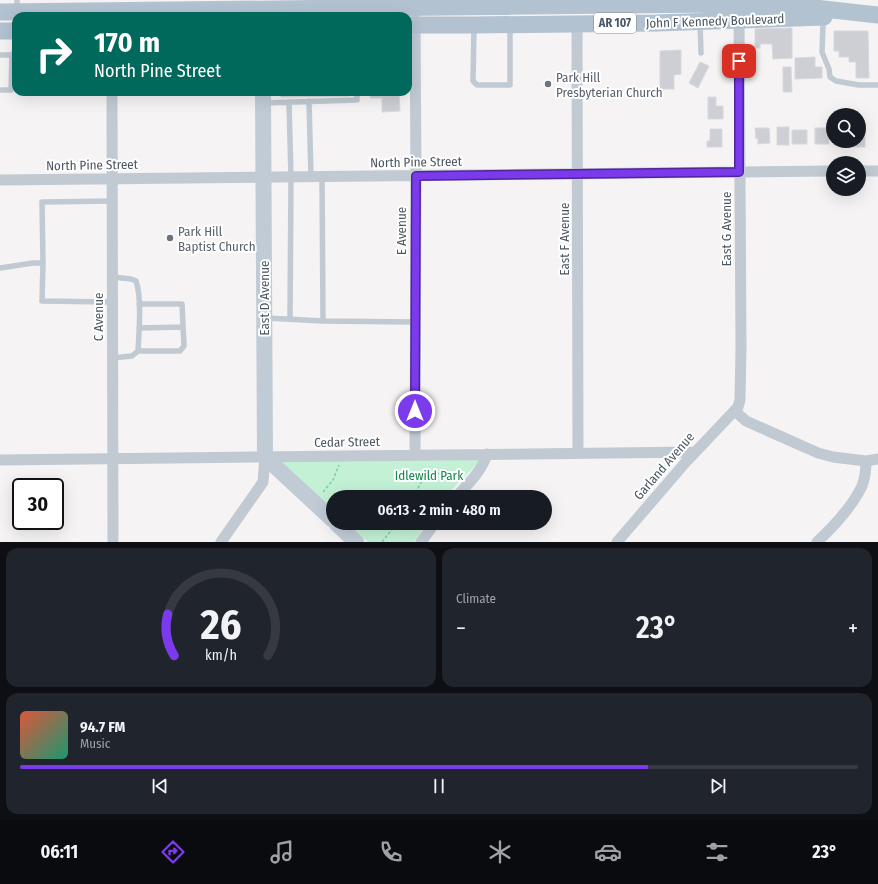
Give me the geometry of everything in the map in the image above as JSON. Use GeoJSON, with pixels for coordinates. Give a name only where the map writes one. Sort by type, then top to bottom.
{"type":"FeatureCollection","features":[{"type":"Feature","properties":{"kind":"main road","name":"John F Kennedy Boulevard"},"geometry":{"type":"LineString","coordinates":[[123,12],[201,7],[263,9],[396,4],[415,7],[577,3],[651,3],[739,8],[797,6],[822,10],[878,15]]}},
{"type":"Feature","properties":{"kind":"main road","name":"John F Kennedy Boulevard"},"geometry":{"type":"LineString","coordinates":[[0,12],[17,6],[48,9],[84,8],[106,12]]}},
{"type":"Feature","properties":{"kind":"main road","name":"John F Kennedy Boulevard"},"geometry":{"type":"LineString","coordinates":[[412,25],[510,25],[700,21],[739,8]]}},
{"type":"Feature","properties":{"kind":"main road"},"geometry":{"type":"LineString","coordinates":[[0,31],[12,31]]}},
{"type":"Feature","properties":{"kind":"street"},"geometry":{"type":"LineString","coordinates":[[577,3],[577,24]]}},
{"type":"Feature","properties":{"kind":"street","name":"E Avenue"},"geometry":{"type":"LineString","coordinates":[[412,20],[415,7]]}},
{"type":"Feature","properties":{"kind":"street","name":"East G Avenue"},"geometry":{"type":"LineString","coordinates":[[735,411],[740,400],[741,339],[739,8]]}},
{"type":"Feature","properties":{"kind":"street","name":"East F Avenue"},"geometry":{"type":"LineString","coordinates":[[577,24],[578,453]]}},
{"type":"Feature","properties":{"kind":"street","name":"E Avenue"},"geometry":{"type":"LineString","coordinates":[[412,55],[416,176],[415,455]]}},
{"type":"Feature","properties":{"kind":"street","name":"C Avenue"},"geometry":{"type":"LineString","coordinates":[[112,96],[113,542]]}},
{"type":"Feature","properties":{"kind":"street","name":"East D Avenue"},"geometry":{"type":"LineString","coordinates":[[263,97],[265,457]]}},
{"type":"Feature","properties":{"kind":"street","name":"North Pine Street"},"geometry":{"type":"LineString","coordinates":[[0,180],[826,171]]}},
{"type":"Feature","properties":{"kind":"street"},"geometry":{"type":"LineString","coordinates":[[866,171],[878,171]]}},
{"type":"Feature","properties":{"kind":"street"},"geometry":{"type":"LineString","coordinates":[[735,411],[746,420],[818,453],[833,457],[866,461],[878,459]]}},
{"type":"Feature","properties":{"kind":"street","name":"Garland Avenue"},"geometry":{"type":"LineString","coordinates":[[617,542],[695,452],[735,411]]}},
{"type":"Feature","properties":{"kind":"street","name":"Cedar Street"},"geometry":{"type":"LineString","coordinates":[[0,460],[695,452]]}},
{"type":"Feature","properties":{"kind":"street"},"geometry":{"type":"LineString","coordinates":[[462,490],[481,468],[487,454]]}},
{"type":"Feature","properties":{"kind":"street"},"geometry":{"type":"LineString","coordinates":[[265,457],[326,514]]}},
{"type":"Feature","properties":{"kind":"street"},"geometry":{"type":"LineString","coordinates":[[221,542],[263,482],[265,457]]}},
{"type":"Feature","properties":{"kind":"street"},"geometry":{"type":"LineString","coordinates":[[818,542],[837,521],[862,486],[866,461]]}},
{"type":"Feature","properties":{"kind":"street"},"geometry":{"type":"LineString","coordinates":[[343,530],[356,542]]}},
{"type":"Feature","properties":{"kind":"street"},"geometry":{"type":"LineString","coordinates":[[421,542],[430,530]]}},
{"type":"Feature","properties":{"kind":"lane"},"geometry":{"type":"LineString","coordinates":[[822,10],[822,52],[830,69],[830,77],[836,81],[859,85],[878,85]]}},
{"type":"Feature","properties":{"kind":"lane"},"geometry":{"type":"LineString","coordinates":[[700,21],[701,53]]}},
{"type":"Feature","properties":{"kind":"lane"},"geometry":{"type":"LineString","coordinates":[[474,25],[473,82],[477,85],[510,85],[510,25]]}},
{"type":"Feature","properties":{"kind":"lane"},"geometry":{"type":"LineString","coordinates":[[0,54],[12,54],[11,90],[0,90]]}},
{"type":"Feature","properties":{"kind":"lane"},"geometry":{"type":"LineString","coordinates":[[263,97],[289,102],[357,100],[357,96]]}},
{"type":"Feature","properties":{"kind":"lane"},"geometry":{"type":"LineString","coordinates":[[309,101],[316,177],[324,321]]}},
{"type":"Feature","properties":{"kind":"lane"},"geometry":{"type":"LineString","coordinates":[[289,102],[290,319]]}},
{"type":"Feature","properties":{"kind":"lane"},"geometry":{"type":"LineString","coordinates":[[112,201],[42,202],[42,301],[112,302]]}},
{"type":"Feature","properties":{"kind":"lane"},"geometry":{"type":"LineString","coordinates":[[0,268],[43,263]]}},
{"type":"Feature","properties":{"kind":"lane"},"geometry":{"type":"LineString","coordinates":[[112,276],[136,281],[139,304],[138,351]]}},
{"type":"Feature","properties":{"kind":"lane"},"geometry":{"type":"LineString","coordinates":[[112,358],[132,356],[138,351],[180,351],[184,346],[182,304],[139,304]]}},
{"type":"Feature","properties":{"kind":"lane"},"geometry":{"type":"LineString","coordinates":[[264,318],[324,321],[415,322]]}},
{"type":"Feature","properties":{"kind":"lane"},"geometry":{"type":"LineString","coordinates":[[139,328],[183,328]]}},
{"type":"Feature","properties":{"kind":"path"},"geometry":{"type":"LineString","coordinates":[[417,490],[428,472],[435,455]]}},
{"type":"Feature","properties":{"kind":"path"},"geometry":{"type":"LineString","coordinates":[[322,493],[333,480],[341,461]]}},
{"type":"Feature","properties":{"kind":"path"},"geometry":{"type":"LineString","coordinates":[[428,472],[437,474],[447,472],[447,468]]}},
{"type":"Feature","properties":{"kind":"path"},"geometry":{"type":"LineString","coordinates":[[382,542],[391,530]]}},
{"type":"Feature","properties":{"kind":"green space","name":"Idlewild Park"},"geometry":{"type":"Polygon","coordinates":[[[487,454],[452,490],[326,490],[326,503],[284,464],[282,460],[487,454]]]}},
{"type":"Feature","properties":{"kind":"green space"},"geometry":{"type":"Polygon","coordinates":[[[355,530],[422,530],[414,542],[368,542],[355,530]]]}},
{"type":"Feature","properties":{"kind":"building"},"geometry":{"type":"Polygon","coordinates":[[[792,28],[792,58],[773,59],[772,44],[760,44],[760,48],[755,48],[755,29],[792,28]]]}},
{"type":"Feature","properties":{"kind":"building"},"geometry":{"type":"Polygon","coordinates":[[[834,31],[868,31],[869,78],[856,78],[856,62],[849,62],[849,57],[839,57],[839,51],[834,51],[834,31]]]}},
{"type":"Feature","properties":{"kind":"building"},"geometry":{"type":"Polygon","coordinates":[[[681,50],[681,74],[674,75],[674,89],[660,89],[660,51],[681,50]]]}},
{"type":"Feature","properties":{"kind":"building"},"geometry":{"type":"Polygon","coordinates":[[[815,57],[815,67],[822,67],[822,78],[795,79],[795,58],[815,57]]]}},
{"type":"Feature","properties":{"kind":"building"},"geometry":{"type":"Polygon","coordinates":[[[700,62],[709,66],[698,88],[689,83],[700,62]]]}},
{"type":"Feature","properties":{"kind":"building"},"geometry":{"type":"Polygon","coordinates":[[[783,67],[791,67],[792,92],[783,92],[783,67]]]}},
{"type":"Feature","properties":{"kind":"building"},"geometry":{"type":"Polygon","coordinates":[[[281,96],[349,96],[281,97],[281,96]]]}},
{"type":"Feature","properties":{"kind":"building"},"geometry":{"type":"Polygon","coordinates":[[[370,96],[399,96],[400,111],[382,112],[382,98],[370,98],[370,96]]]}},
{"type":"Feature","properties":{"kind":"building"},"geometry":{"type":"Polygon","coordinates":[[[708,97],[716,97],[716,106],[723,106],[723,119],[708,119],[708,97]]]}},
{"type":"Feature","properties":{"kind":"building"},"geometry":{"type":"Polygon","coordinates":[[[777,127],[789,127],[789,145],[777,145],[777,127]]]}},
{"type":"Feature","properties":{"kind":"building"},"geometry":{"type":"Polygon","coordinates":[[[755,128],[769,128],[770,143],[758,144],[755,128]]]}},
{"type":"Feature","properties":{"kind":"building"},"geometry":{"type":"Polygon","coordinates":[[[815,128],[826,128],[826,144],[815,144],[815,128]]]}},
{"type":"Feature","properties":{"kind":"building"},"geometry":{"type":"Polygon","coordinates":[[[710,129],[722,129],[722,147],[707,147],[707,141],[710,141],[710,129]]]}},
{"type":"Feature","properties":{"kind":"building"},"geometry":{"type":"Polygon","coordinates":[[[792,130],[807,130],[807,144],[792,144],[792,130]]]}},
{"type":"Feature","properties":{"kind":"place","name":"Park Hill Presbyterian Church"},"geometry":{"type":"Point","coordinates":[548,84]}},
{"type":"Feature","properties":{"kind":"place","name":"Park Hill Baptist Church"},"geometry":{"type":"Point","coordinates":[170,238]}},
{"type":"Feature","properties":{"kind":"route"},"geometry":{"type":"LineString","coordinates":[[415,411],[416,176],[739,172],[739,61]]}}]}
